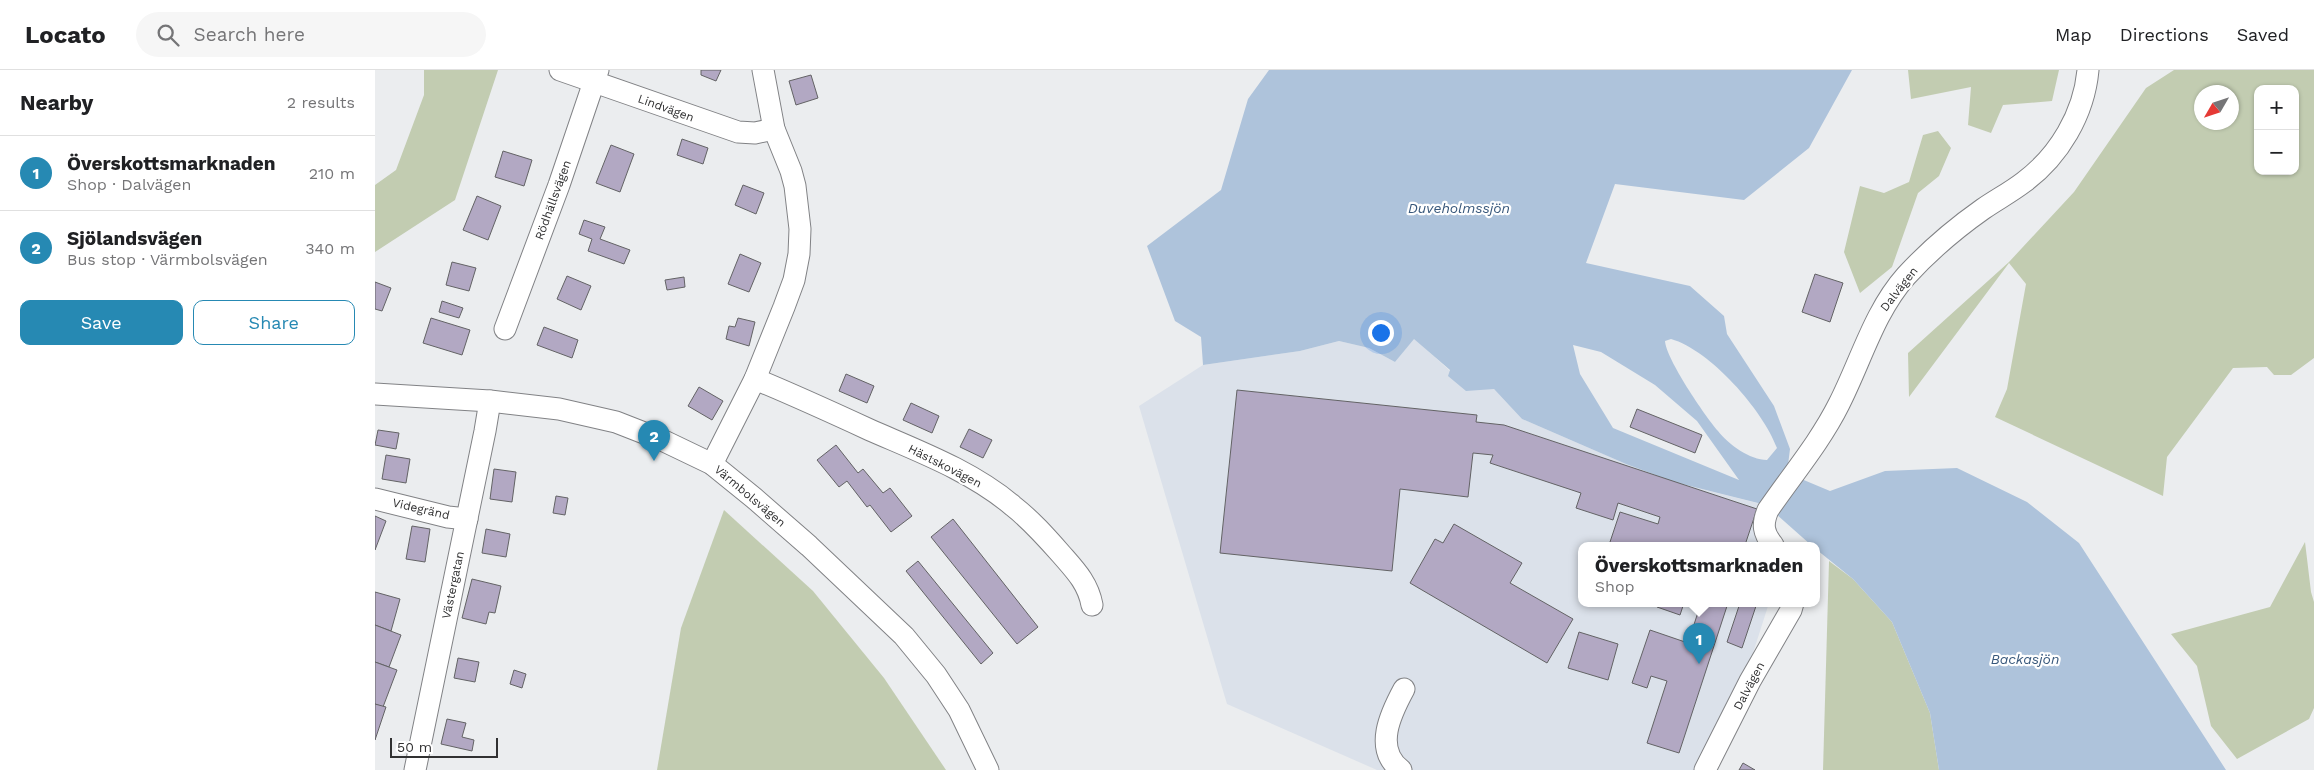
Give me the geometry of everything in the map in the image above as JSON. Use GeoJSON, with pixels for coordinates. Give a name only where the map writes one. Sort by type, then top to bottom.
{"type":"FeatureCollection","features":[{"type":"Feature","properties":{"kind":"street","name":"Lindvägen"},"geometry":{"type":"LineString","coordinates":[[560,70],[596,77],[738,132],[755,133],[774,129]]}},
{"type":"Feature","properties":{"kind":"street"},"geometry":{"type":"LineString","coordinates":[[712,464],[755,379],[785,307],[794,280],[799,254],[800,229],[795,186],[774,129],[763,70]]}},
{"type":"Feature","properties":{"kind":"street","name":"Dalvägen"},"geometry":{"type":"LineString","coordinates":[[1771,542],[1765,532],[1763,521],[1767,510],[1824,432],[1847,388],[1878,317],[1890,297],[1905,277],[1932,251],[1982,209],[2023,184],[2049,158],[2065,138],[2077,114],[2083,98],[2088,70]]}},
{"type":"Feature","properties":{"kind":"street","name":"Rödhällsvägen"},"geometry":{"type":"LineString","coordinates":[[505,329],[523,285],[596,77]]}},
{"type":"Feature","properties":{"kind":"street","name":"Hästskovägen"},"geometry":{"type":"LineString","coordinates":[[755,379],[936,459],[985,486],[1018,510],[1049,541],[1081,578],[1089,590],[1092,605]]}},
{"type":"Feature","properties":{"kind":"street","name":"Värmbolsvägen"},"geometry":{"type":"LineString","coordinates":[[375,394],[490,400],[559,409],[616,422],[661,440],[712,464],[755,498],[809,546],[904,636],[936,674],[955,703],[977,744],[988,770]]}},
{"type":"Feature","properties":{"kind":"street","name":"Västergatan"},"geometry":{"type":"LineString","coordinates":[[415,770],[490,400]]}},
{"type":"Feature","properties":{"kind":"street","name":"Videgränd"},"geometry":{"type":"LineString","coordinates":[[375,499],[448,517],[467,519]]}},
{"type":"Feature","properties":{"kind":"street","name":"Dalvägen"},"geometry":{"type":"LineString","coordinates":[[1705,770],[1750,681],[1792,607]]}},
{"type":"Feature","properties":{"kind":"street"},"geometry":{"type":"LineString","coordinates":[[1401,770],[1389,757],[1385,744],[1393,711],[1404,689]]}},
{"type":"Feature","properties":{"kind":"shaded area"},"geometry":{"type":"Polygon","coordinates":[[[1414,338],[1450,371],[1494,389],[1522,419],[1626,464],[1674,482],[1765,505],[1768,542],[1578,542],[1578,607],[1768,607],[1745,678],[1694,770],[1377,770],[1227,704],[1139,406],[1203,365],[1300,351],[1339,341],[1369,348],[1395,362],[1414,338]]]}},
{"type":"Feature","properties":{"kind":"green space"},"geometry":{"type":"Polygon","coordinates":[[[424,70],[498,70],[455,200],[375,252],[375,185],[396,170],[424,95],[424,70]]]}},
{"type":"Feature","properties":{"kind":"green space"},"geometry":{"type":"Polygon","coordinates":[[[1908,70],[2059,70],[2052,101],[2003,105],[1991,133],[1968,125],[1971,87],[1911,99],[1908,70]]]}},
{"type":"Feature","properties":{"kind":"green space"},"geometry":{"type":"Polygon","coordinates":[[[2174,70],[2314,70],[2314,358],[2291,375],[2274,375],[2267,367],[2233,368],[2167,457],[2163,496],[1995,417],[2007,389],[2026,284],[2009,263],[1909,397],[1908,353],[2009,262],[2074,192],[2146,88],[2174,70]]]}},
{"type":"Feature","properties":{"kind":"green space"},"geometry":{"type":"Polygon","coordinates":[[[1938,131],[1951,148],[1939,176],[1918,193],[1892,267],[1860,293],[1844,252],[1860,186],[1884,193],[1909,182],[1923,135],[1938,131]]]}},
{"type":"Feature","properties":{"kind":"green space"},"geometry":{"type":"Polygon","coordinates":[[[724,510],[813,591],[884,678],[946,770],[657,770],[681,628],[724,510]]]}},
{"type":"Feature","properties":{"kind":"green space"},"geometry":{"type":"Polygon","coordinates":[[[2305,542],[2314,602],[2314,708],[2309,719],[2237,759],[2211,726],[2197,666],[2171,634],[2270,607],[2305,542]]]}},
{"type":"Feature","properties":{"kind":"green space"},"geometry":{"type":"Polygon","coordinates":[[[1829,561],[1853,579],[1892,622],[1930,713],[1939,770],[1823,770],[1829,561]]]}},
{"type":"Feature","properties":{"kind":"water","name":"Duveholmssjön"},"geometry":{"type":"Polygon","coordinates":[[[1269,70],[1852,70],[1809,148],[1744,200],[1615,184],[1586,263],[1690,286],[1724,316],[1727,334],[1774,406],[1790,449],[1787,473],[1830,491],[1885,471],[1957,468],[2027,502],[2079,543],[2226,770],[1939,770],[1930,713],[1892,622],[1853,579],[1820,552],[1820,542],[1808,542],[1766,505],[1674,482],[1626,464],[1522,419],[1494,389],[1466,391],[1448,376],[1450,370],[1414,339],[1395,362],[1369,348],[1339,341],[1300,351],[1203,365],[1201,337],[1175,321],[1147,246],[1221,190],[1248,99],[1269,70]],[[1671,339],[1665,341],[1672,361],[1712,424],[1727,441],[1740,450],[1754,457],[1767,460],[1777,448],[1760,416],[1748,400],[1718,368],[1686,345],[1671,339]],[[1573,345],[1580,374],[1613,428],[1739,480],[1697,421],[1655,385],[1601,352],[1573,345]]]}},
{"type":"Feature","properties":{"kind":"building"},"geometry":{"type":"Polygon","coordinates":[[[701,70],[721,70],[716,81],[701,75],[701,70]]]}},
{"type":"Feature","properties":{"kind":"building"},"geometry":{"type":"Polygon","coordinates":[[[811,75],[818,98],[796,105],[789,81],[811,75]]]}},
{"type":"Feature","properties":{"kind":"building"},"geometry":{"type":"Polygon","coordinates":[[[682,139],[708,148],[703,164],[677,155],[682,139]]]}},
{"type":"Feature","properties":{"kind":"building"},"geometry":{"type":"Polygon","coordinates":[[[611,145],[634,154],[620,192],[596,183],[611,145]]]}},
{"type":"Feature","properties":{"kind":"building"},"geometry":{"type":"Polygon","coordinates":[[[503,151],[532,160],[524,186],[495,177],[503,151]]]}},
{"type":"Feature","properties":{"kind":"building"},"geometry":{"type":"Polygon","coordinates":[[[743,185],[764,193],[756,214],[735,205],[743,185]]]}},
{"type":"Feature","properties":{"kind":"building"},"geometry":{"type":"Polygon","coordinates":[[[477,196],[501,206],[488,240],[463,230],[477,196]]]}},
{"type":"Feature","properties":{"kind":"building"},"geometry":{"type":"Polygon","coordinates":[[[584,220],[605,227],[600,239],[630,250],[624,264],[588,251],[592,239],[579,234],[584,220]]]}},
{"type":"Feature","properties":{"kind":"building"},"geometry":{"type":"Polygon","coordinates":[[[740,254],[761,263],[749,292],[728,284],[740,254]]]}},
{"type":"Feature","properties":{"kind":"building"},"geometry":{"type":"Polygon","coordinates":[[[452,262],[476,268],[469,291],[446,285],[452,262]]]}},
{"type":"Feature","properties":{"kind":"building"},"geometry":{"type":"Polygon","coordinates":[[[1815,274],[1843,283],[1830,322],[1802,312],[1815,274]]]}},
{"type":"Feature","properties":{"kind":"building"},"geometry":{"type":"Polygon","coordinates":[[[567,276],[591,286],[581,310],[557,299],[567,276]]]}},
{"type":"Feature","properties":{"kind":"building"},"geometry":{"type":"Polygon","coordinates":[[[684,277],[685,287],[667,290],[665,280],[684,277]]]}},
{"type":"Feature","properties":{"kind":"building"},"geometry":{"type":"Polygon","coordinates":[[[375,282],[391,288],[382,311],[375,309],[375,282]]]}},
{"type":"Feature","properties":{"kind":"building"},"geometry":{"type":"Polygon","coordinates":[[[442,301],[463,308],[459,318],[439,312],[442,301]]]}},
{"type":"Feature","properties":{"kind":"building"},"geometry":{"type":"Polygon","coordinates":[[[431,318],[470,330],[462,355],[423,343],[431,318]]]}},
{"type":"Feature","properties":{"kind":"building"},"geometry":{"type":"Polygon","coordinates":[[[738,318],[755,322],[749,346],[726,339],[729,326],[735,327],[738,318]]]}},
{"type":"Feature","properties":{"kind":"building"},"geometry":{"type":"Polygon","coordinates":[[[544,327],[578,340],[572,358],[537,345],[544,327]]]}},
{"type":"Feature","properties":{"kind":"building"},"geometry":{"type":"Polygon","coordinates":[[[846,374],[874,386],[867,403],[839,391],[846,374]]]}},
{"type":"Feature","properties":{"kind":"building"},"geometry":{"type":"Polygon","coordinates":[[[699,387],[723,401],[712,420],[688,406],[699,387]]]}},
{"type":"Feature","properties":{"kind":"building"},"geometry":{"type":"Polygon","coordinates":[[[1237,390],[1477,415],[1476,422],[1504,425],[1757,509],[1746,542],[1610,542],[1620,512],[1658,524],[1660,517],[1618,503],[1613,520],[1576,508],[1581,493],[1490,463],[1493,455],[1473,453],[1468,497],[1400,489],[1392,571],[1220,553],[1237,390]]]}},
{"type":"Feature","properties":{"kind":"building"},"geometry":{"type":"Polygon","coordinates":[[[911,403],[939,416],[932,433],[903,420],[911,403]]]}},
{"type":"Feature","properties":{"kind":"building"},"geometry":{"type":"Polygon","coordinates":[[[1637,409],[1702,435],[1695,453],[1630,427],[1637,409]]]}},
{"type":"Feature","properties":{"kind":"building"},"geometry":{"type":"Polygon","coordinates":[[[969,429],[992,440],[983,458],[960,447],[969,429]]]}},
{"type":"Feature","properties":{"kind":"building"},"geometry":{"type":"Polygon","coordinates":[[[378,430],[399,433],[396,449],[375,445],[378,430]]]}},
{"type":"Feature","properties":{"kind":"building"},"geometry":{"type":"Polygon","coordinates":[[[836,445],[858,473],[863,469],[883,493],[890,488],[912,516],[891,532],[870,505],[867,507],[847,481],[839,487],[817,460],[836,445]]]}},
{"type":"Feature","properties":{"kind":"building"},"geometry":{"type":"Polygon","coordinates":[[[386,455],[410,459],[406,483],[382,479],[386,455]]]}},
{"type":"Feature","properties":{"kind":"building"},"geometry":{"type":"Polygon","coordinates":[[[494,469],[516,472],[512,502],[490,499],[494,469]]]}},
{"type":"Feature","properties":{"kind":"building"},"geometry":{"type":"Polygon","coordinates":[[[556,496],[568,498],[565,515],[553,513],[556,496]]]}},
{"type":"Feature","properties":{"kind":"building"},"geometry":{"type":"Polygon","coordinates":[[[375,516],[386,521],[375,550],[375,516]]]}},
{"type":"Feature","properties":{"kind":"building"},"geometry":{"type":"Polygon","coordinates":[[[953,519],[1038,627],[1017,644],[931,537],[953,519]]]}},
{"type":"Feature","properties":{"kind":"building"},"geometry":{"type":"Polygon","coordinates":[[[1454,524],[1522,563],[1510,583],[1573,619],[1547,663],[1410,583],[1435,539],[1443,543],[1454,524]]]}},
{"type":"Feature","properties":{"kind":"building"},"geometry":{"type":"Polygon","coordinates":[[[412,526],[430,529],[425,562],[406,559],[412,526]]]}},
{"type":"Feature","properties":{"kind":"building"},"geometry":{"type":"Polygon","coordinates":[[[486,529],[510,534],[506,557],[482,553],[486,529]]]}},
{"type":"Feature","properties":{"kind":"building"},"geometry":{"type":"Polygon","coordinates":[[[918,561],[993,653],[981,664],[906,571],[918,561]]]}},
{"type":"Feature","properties":{"kind":"building"},"geometry":{"type":"Polygon","coordinates":[[[472,579],[501,586],[495,613],[489,612],[486,624],[462,618],[472,579]]]}},
{"type":"Feature","properties":{"kind":"building"},"geometry":{"type":"Polygon","coordinates":[[[375,592],[400,599],[391,631],[375,625],[375,592]]]}},
{"type":"Feature","properties":{"kind":"building"},"geometry":{"type":"Polygon","coordinates":[[[1657,607],[1683,607],[1680,615],[1657,607]]]}},
{"type":"Feature","properties":{"kind":"building"},"geometry":{"type":"Polygon","coordinates":[[[1700,607],[1727,607],[1679,753],[1647,743],[1667,681],[1651,676],[1647,688],[1632,683],[1650,630],[1688,643],[1700,607]]]}},
{"type":"Feature","properties":{"kind":"building"},"geometry":{"type":"Polygon","coordinates":[[[1739,607],[1756,607],[1742,648],[1727,642],[1739,607]]]}},
{"type":"Feature","properties":{"kind":"building"},"geometry":{"type":"Polygon","coordinates":[[[375,625],[401,635],[389,667],[375,662],[375,625]]]}},
{"type":"Feature","properties":{"kind":"building"},"geometry":{"type":"Polygon","coordinates":[[[1579,632],[1618,644],[1608,680],[1568,668],[1579,632]]]}},
{"type":"Feature","properties":{"kind":"building"},"geometry":{"type":"Polygon","coordinates":[[[458,658],[479,662],[475,682],[454,678],[458,658]]]}},
{"type":"Feature","properties":{"kind":"building"},"geometry":{"type":"Polygon","coordinates":[[[375,662],[397,670],[383,707],[375,704],[375,662]]]}},
{"type":"Feature","properties":{"kind":"building"},"geometry":{"type":"Polygon","coordinates":[[[514,670],[526,674],[522,688],[510,684],[514,670]]]}},
{"type":"Feature","properties":{"kind":"building"},"geometry":{"type":"Polygon","coordinates":[[[375,704],[386,707],[375,740],[375,704]]]}},
{"type":"Feature","properties":{"kind":"building"},"geometry":{"type":"Polygon","coordinates":[[[447,719],[466,723],[462,737],[474,740],[472,751],[441,744],[447,719]]]}},
{"type":"Feature","properties":{"kind":"building"},"geometry":{"type":"Polygon","coordinates":[[[1743,763],[1755,770],[1739,770],[1743,763]]]}},
{"type":"Feature","properties":{"kind":"place","name":"Sjölandsvägen"},"geometry":{"type":"Point","coordinates":[654,461]}},
{"type":"Feature","properties":{"kind":"place","name":"Överskottsmarknaden"},"geometry":{"type":"Point","coordinates":[1699,664]}},
{"type":"Feature","properties":{"kind":"water label","name":"Backasjön"},"geometry":{"type":"Point","coordinates":[2025,659]}}]}
